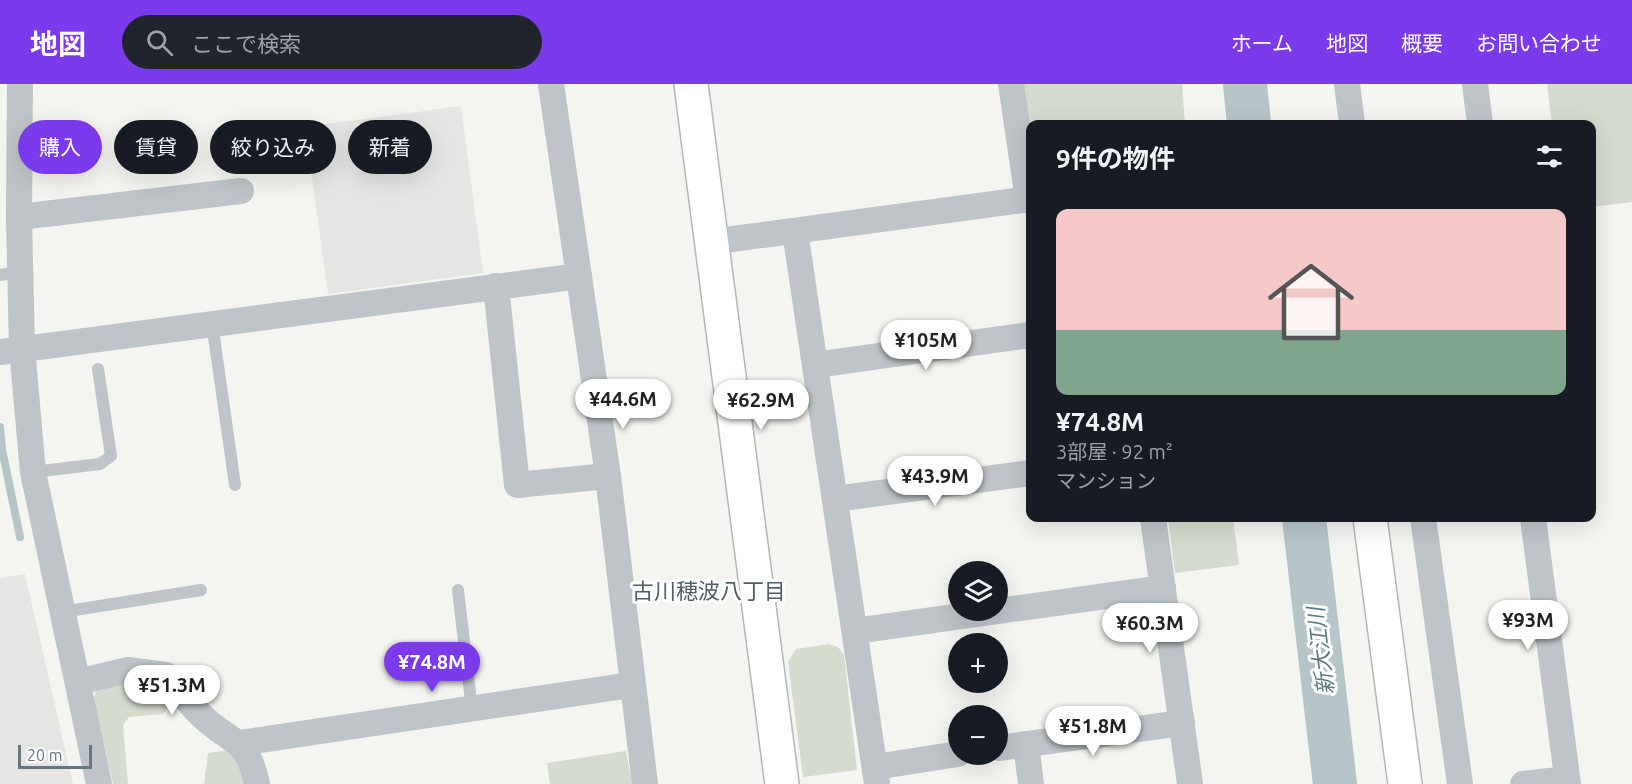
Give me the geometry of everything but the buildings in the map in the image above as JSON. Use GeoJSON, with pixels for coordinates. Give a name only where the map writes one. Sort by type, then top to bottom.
{"type":"FeatureCollection","features":[{"type":"Feature","properties":{"kind":"street"},"geometry":{"type":"LineString","coordinates":[[20,84],[19,217],[10,273],[11,350],[33,472],[99,784]]}},
{"type":"Feature","properties":{"kind":"street"},"geometry":{"type":"LineString","coordinates":[[551,84],[608,476],[631,685],[645,784]]}},
{"type":"Feature","properties":{"kind":"street"},"geometry":{"type":"LineString","coordinates":[[690,84],[782,784]]}},
{"type":"Feature","properties":{"kind":"street"},"geometry":{"type":"LineString","coordinates":[[1011,84],[1026,180]]}},
{"type":"Feature","properties":{"kind":"street"},"geometry":{"type":"LineString","coordinates":[[1347,84],[1352,120]]}},
{"type":"Feature","properties":{"kind":"street"},"geometry":{"type":"LineString","coordinates":[[1475,84],[1480,120]]}},
{"type":"Feature","properties":{"kind":"street"},"geometry":{"type":"LineString","coordinates":[[19,217],[241,190]]}},
{"type":"Feature","properties":{"kind":"street"},"geometry":{"type":"LineString","coordinates":[[710,242],[1026,199]]}},
{"type":"Feature","properties":{"kind":"street"},"geometry":{"type":"LineString","coordinates":[[795,231],[876,775],[948,757]]}},
{"type":"Feature","properties":{"kind":"street"},"geometry":{"type":"LineString","coordinates":[[11,350],[579,276]]}},
{"type":"Feature","properties":{"kind":"street"},"geometry":{"type":"LineString","coordinates":[[496,286],[517,485],[608,476]]}},
{"type":"Feature","properties":{"kind":"street"},"geometry":{"type":"LineString","coordinates":[[815,365],[1026,335]]}},
{"type":"Feature","properties":{"kind":"street"},"geometry":{"type":"LineString","coordinates":[[835,498],[1026,474]]}},
{"type":"Feature","properties":{"kind":"street"},"geometry":{"type":"LineString","coordinates":[[1154,522],[1190,784]]}},
{"type":"Feature","properties":{"kind":"street"},"geometry":{"type":"LineString","coordinates":[[1371,522],[1405,784]]}},
{"type":"Feature","properties":{"kind":"street"},"geometry":{"type":"LineString","coordinates":[[1424,522],[1460,784]]}},
{"type":"Feature","properties":{"kind":"street"},"geometry":{"type":"LineString","coordinates":[[1523,784],[1568,782],[1534,522]]}},
{"type":"Feature","properties":{"kind":"street"},"geometry":{"type":"LineString","coordinates":[[855,631],[1163,588]]}},
{"type":"Feature","properties":{"kind":"street"},"geometry":{"type":"LineString","coordinates":[[78,682],[128,670],[165,675],[204,718],[240,743],[252,763],[257,784]]}},
{"type":"Feature","properties":{"kind":"street"},"geometry":{"type":"LineString","coordinates":[[240,743],[631,685]]}},
{"type":"Feature","properties":{"kind":"street"},"geometry":{"type":"LineString","coordinates":[[1008,747],[1182,723]]}},
{"type":"Feature","properties":{"kind":"street"},"geometry":{"type":"LineString","coordinates":[[1026,744],[1032,784]]}},
{"type":"Feature","properties":{"kind":"lane"},"geometry":{"type":"LineString","coordinates":[[212,323],[235,485]]}},
{"type":"Feature","properties":{"kind":"lane"},"geometry":{"type":"LineString","coordinates":[[33,472],[100,464],[111,456],[98,369]]}},
{"type":"Feature","properties":{"kind":"lane"},"geometry":{"type":"LineString","coordinates":[[62,612],[201,590]]}},
{"type":"Feature","properties":{"kind":"lane"},"geometry":{"type":"LineString","coordinates":[[458,590],[472,710]]}},
{"type":"Feature","properties":{"kind":"shaded area"},"geometry":{"type":"Polygon","coordinates":[[[1021,84],[1182,84],[1185,120],[1026,120],[1021,84]]]}},
{"type":"Feature","properties":{"kind":"shaded area"},"geometry":{"type":"Polygon","coordinates":[[[1547,84],[1632,84],[1632,202],[1596,206],[1596,120],[1552,120],[1547,84]]]}},
{"type":"Feature","properties":{"kind":"shaded area"},"geometry":{"type":"Polygon","coordinates":[[[461,106],[483,273],[328,294],[311,174],[336,174],[336,123],[348,121],[348,174],[432,174],[432,120],[357,120],[461,106]]]}},
{"type":"Feature","properties":{"kind":"shaded area"},"geometry":{"type":"Polygon","coordinates":[[[1169,522],[1234,522],[1239,565],[1175,573],[1169,522]]]}},
{"type":"Feature","properties":{"kind":"shaded area"},"geometry":{"type":"Polygon","coordinates":[[[25,574],[73,784],[0,784],[0,578],[25,574]]]}},
{"type":"Feature","properties":{"kind":"shaded area"},"geometry":{"type":"Polygon","coordinates":[[[828,644],[838,647],[844,655],[857,770],[803,777],[788,662],[796,649],[828,644]]]}},
{"type":"Feature","properties":{"kind":"shaded area"},"geometry":{"type":"Polygon","coordinates":[[[126,682],[152,684],[170,704],[163,714],[129,717],[123,725],[128,784],[113,784],[94,701],[96,689],[126,682]]]}},
{"type":"Feature","properties":{"kind":"shaded area"},"geometry":{"type":"Polygon","coordinates":[[[230,750],[245,761],[246,784],[204,784],[208,753],[230,750]]]}},
{"type":"Feature","properties":{"kind":"shaded area"},"geometry":{"type":"Polygon","coordinates":[[[626,751],[632,784],[550,784],[547,763],[626,751]]]}},
{"type":"Feature","properties":{"kind":"waterway","name":"新大江川"},"geometry":{"type":"LineString","coordinates":[[1245,84],[1249,120]]}},
{"type":"Feature","properties":{"kind":"waterway"},"geometry":{"type":"LineString","coordinates":[[0,427],[2,449],[20,537]]}},
{"type":"Feature","properties":{"kind":"waterway","name":"新大江川"},"geometry":{"type":"LineString","coordinates":[[1304,522],[1335,784]]}},
{"type":"Feature","properties":{"kind":"district","name":"古川穂波八丁目"},"geometry":{"type":"Point","coordinates":[709,590]}}]}
